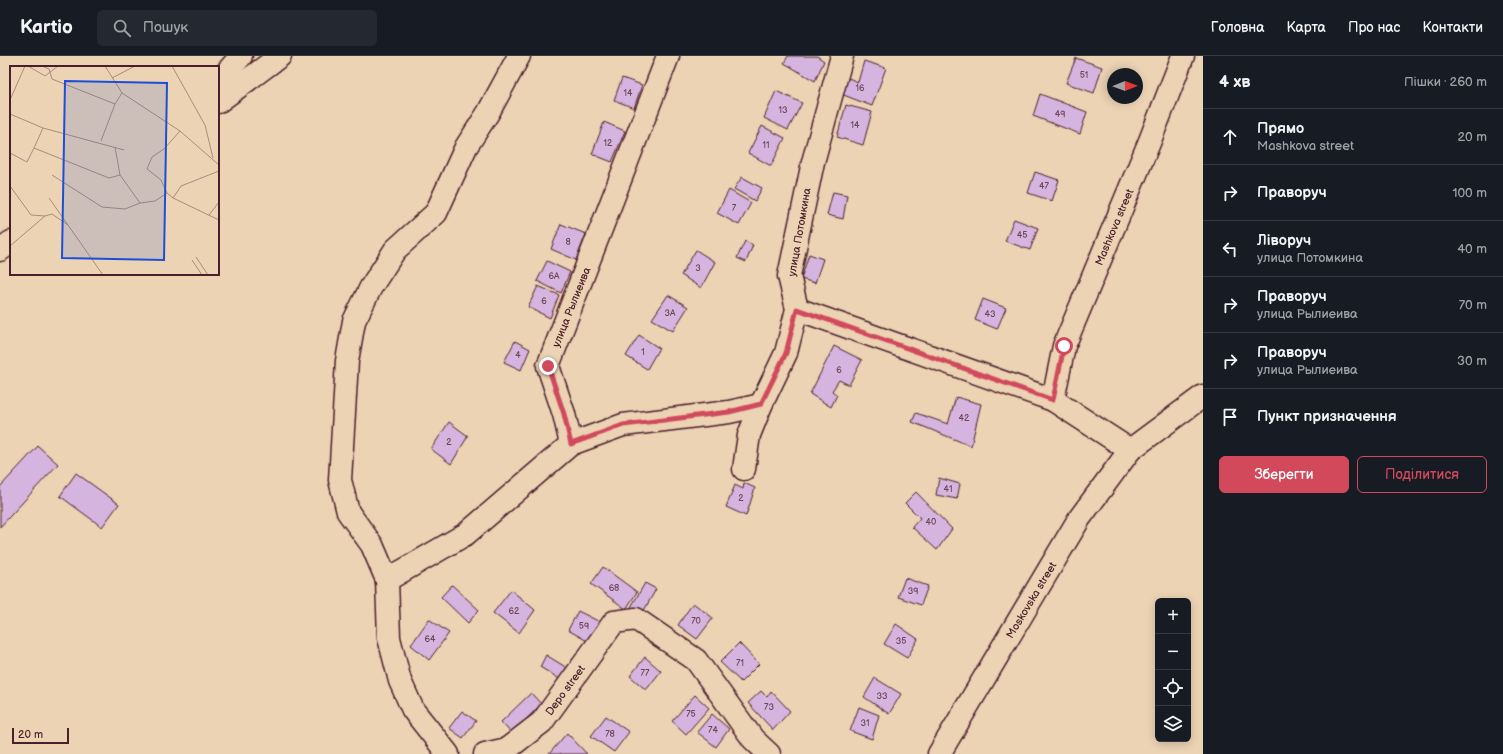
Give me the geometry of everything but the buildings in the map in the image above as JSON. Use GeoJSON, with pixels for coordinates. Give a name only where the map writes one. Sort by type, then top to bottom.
{"type":"FeatureCollection","features":[{"type":"Feature","properties":{"kind":"street"},"geometry":{"type":"LineString","coordinates":[[222,99],[227,72],[241,56]]}},
{"type":"Feature","properties":{"kind":"street"},"geometry":{"type":"LineString","coordinates":[[222,99],[280,56]]}},
{"type":"Feature","properties":{"kind":"street"},"geometry":{"type":"LineString","coordinates":[[448,754],[413,710],[400,681],[389,638],[387,580],[372,546],[348,512],[340,480],[347,361],[354,321],[371,287],[396,250],[436,213],[466,147],[488,113],[519,56]]}},
{"type":"Feature","properties":{"kind":"street","name":"улица Рылиеива"},"geometry":{"type":"LineString","coordinates":[[571,444],[564,414],[548,366],[668,56]]}},
{"type":"Feature","properties":{"kind":"street","name":"улица Потомкина"},"geometry":{"type":"LineString","coordinates":[[744,470],[749,435],[761,404],[786,353],[797,309],[789,276],[812,162],[842,56]]}},
{"type":"Feature","properties":{"kind":"street","name":"Mashkova street"},"geometry":{"type":"LineString","coordinates":[[1053,400],[1064,346],[1184,56]]}},
{"type":"Feature","properties":{"kind":"street"},"geometry":{"type":"LineString","coordinates":[[0,250],[10,243]]}},
{"type":"Feature","properties":{"kind":"street"},"geometry":{"type":"LineString","coordinates":[[797,309],[1053,400],[1130,450]]}},
{"type":"Feature","properties":{"kind":"street","name":"Moskovska street"},"geometry":{"type":"LineString","coordinates":[[939,754],[1078,519],[1130,450],[1203,396]]}},
{"type":"Feature","properties":{"kind":"street"},"geometry":{"type":"LineString","coordinates":[[387,580],[466,534],[571,444],[623,425],[729,412],[761,404]]}},
{"type":"Feature","properties":{"kind":"street","name":"Depo street"},"geometry":{"type":"LineString","coordinates":[[485,754],[507,749],[542,722],[614,622],[636,619],[696,660],[753,739],[769,754]]}},
{"type":"Feature","properties":{"kind":"route"},"geometry":{"type":"LineString","coordinates":[[548,366],[564,414],[571,444],[623,425],[729,412],[761,404],[786,353],[797,309],[1053,400],[1064,346]]}}]}
